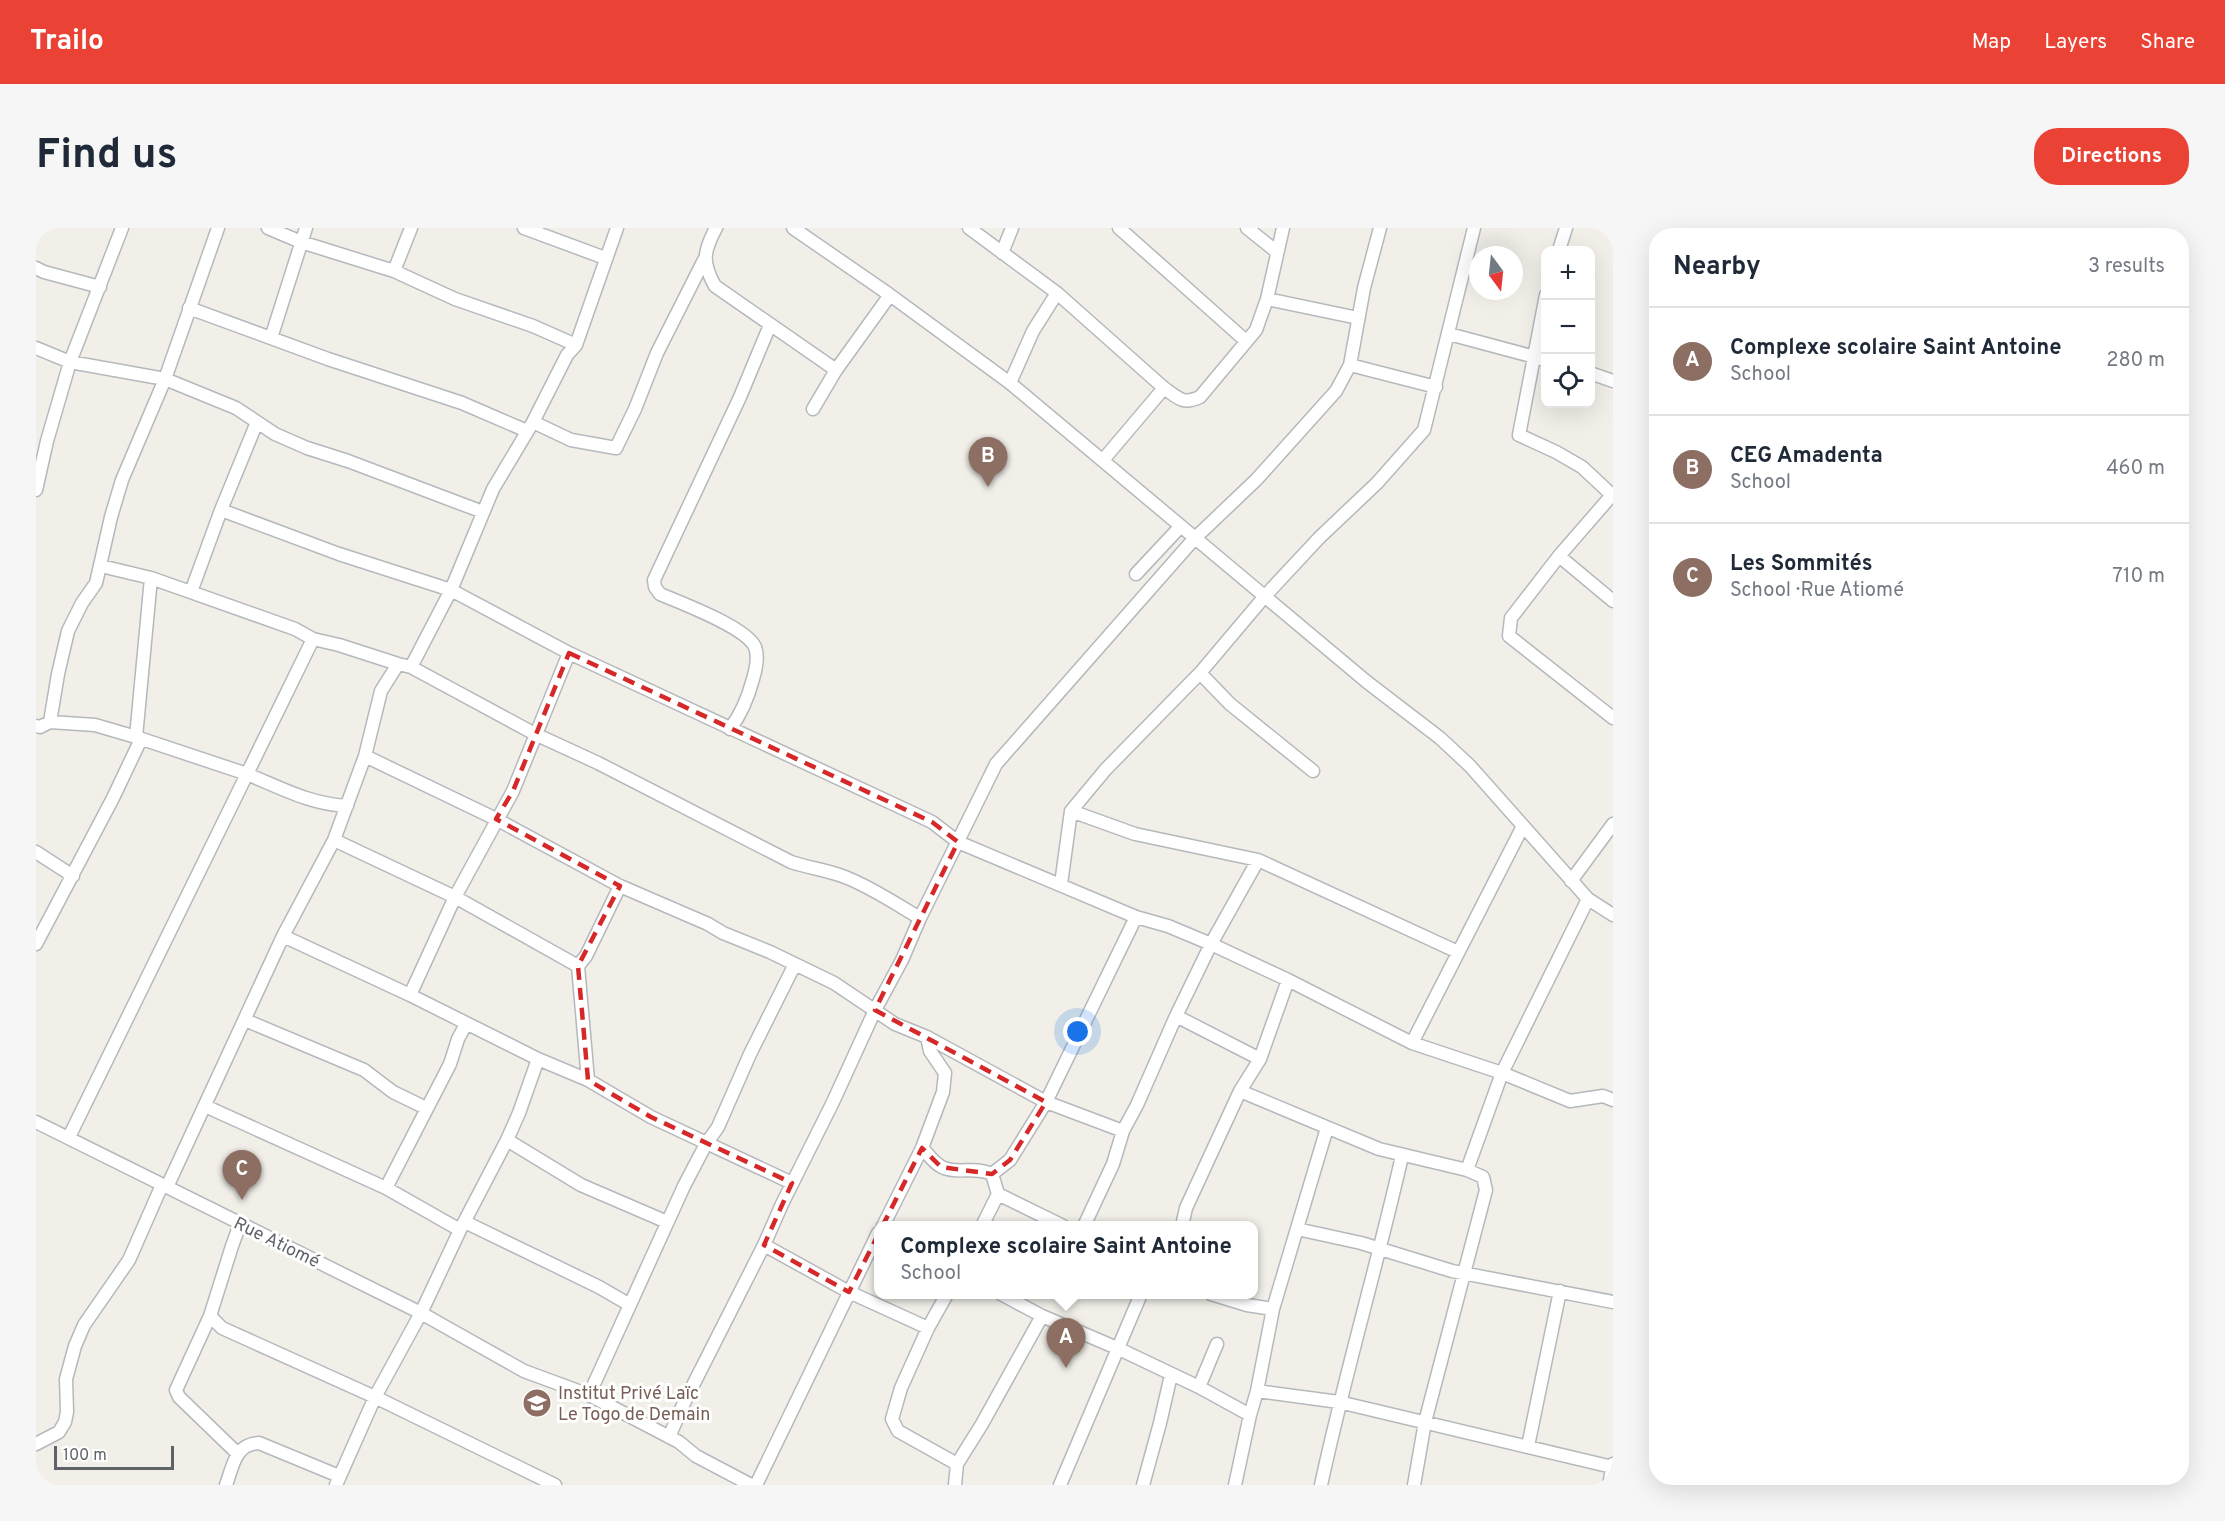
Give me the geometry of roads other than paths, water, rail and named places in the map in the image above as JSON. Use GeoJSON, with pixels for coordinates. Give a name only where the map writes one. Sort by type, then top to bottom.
{"type":"FeatureCollection","features":[{"type":"Feature","properties":{"kind":"street"},"geometry":{"type":"LineString","coordinates":[[36,490],[58,396],[122,228]]}},
{"type":"Feature","properties":{"kind":"street"},"geometry":{"type":"LineString","coordinates":[[218,228],[165,379],[122,480],[96,584],[82,603],[68,631],[58,674],[41,727],[95,725],[247,774],[295,796],[318,803],[347,806]]}},
{"type":"Feature","properties":{"kind":"street"},"geometry":{"type":"LineString","coordinates":[[268,228],[301,243],[394,271],[455,300],[533,326],[576,345]]}},
{"type":"Feature","properties":{"kind":"street"},"geometry":{"type":"LineString","coordinates":[[271,338],[306,228]]}},
{"type":"Feature","properties":{"kind":"street"},"geometry":{"type":"LineString","coordinates":[[394,271],[411,228]]}},
{"type":"Feature","properties":{"kind":"street"},"geometry":{"type":"LineString","coordinates":[[524,228],[605,258]]}},
{"type":"Feature","properties":{"kind":"street"},"geometry":{"type":"LineString","coordinates":[[411,667],[450,590],[503,471],[530,426],[567,355],[576,345],[617,228]]}},
{"type":"Feature","properties":{"kind":"street"},"geometry":{"type":"LineString","coordinates":[[189,308],[571,440],[616,448],[635,409],[657,353],[704,260],[716,228]]}},
{"type":"Feature","properties":{"kind":"street"},"geometry":{"type":"LineString","coordinates":[[793,228],[890,295],[1010,383],[1367,682],[1440,738],[1470,766],[1588,899],[1613,915]]}},
{"type":"Feature","properties":{"kind":"street"},"geometry":{"type":"LineString","coordinates":[[969,228],[1056,293],[1164,388],[1189,402],[1200,397],[1256,330],[1267,299],[1283,228]]}},
{"type":"Feature","properties":{"kind":"street"},"geometry":{"type":"LineString","coordinates":[[1002,253],[1012,228]]}},
{"type":"Feature","properties":{"kind":"street"},"geometry":{"type":"LineString","coordinates":[[1119,228],[1246,341]]}},
{"type":"Feature","properties":{"kind":"street"},"geometry":{"type":"LineString","coordinates":[[1247,228],[1277,252]]}},
{"type":"Feature","properties":{"kind":"street"},"geometry":{"type":"LineString","coordinates":[[669,1437],[996,764],[1194,539],[1256,480],[1336,391],[1350,365],[1358,318],[1380,228]]}},
{"type":"Feature","properties":{"kind":"street"},"geometry":{"type":"LineString","coordinates":[[1061,884],[1071,811],[1106,769],[1200,673],[1264,596],[1412,446],[1424,430],[1474,228]]}},
{"type":"Feature","properties":{"kind":"street"},"geometry":{"type":"LineString","coordinates":[[1560,246],[1566,228]]}},
{"type":"Feature","properties":{"kind":"street"},"geometry":{"type":"LineString","coordinates":[[704,260],[715,286],[836,370]]}},
{"type":"Feature","properties":{"kind":"street"},"geometry":{"type":"LineString","coordinates":[[36,268],[100,287]]}},
{"type":"Feature","properties":{"kind":"street"},"geometry":{"type":"LineString","coordinates":[[36,281],[51,274]]}},
{"type":"Feature","properties":{"kind":"street"},"geometry":{"type":"LineString","coordinates":[[1010,383],[1033,331],[1056,293]]}},
{"type":"Feature","properties":{"kind":"street"},"geometry":{"type":"LineString","coordinates":[[813,409],[836,370],[890,295]]}},
{"type":"Feature","properties":{"kind":"street"},"geometry":{"type":"LineString","coordinates":[[1267,299],[1358,318]]}},
{"type":"Feature","properties":{"kind":"street"},"geometry":{"type":"LineString","coordinates":[[1545,300],[1540,358],[1519,435],[1582,467],[1613,495],[1559,556],[1511,618],[1509,636],[1613,718]]}},
{"type":"Feature","properties":{"kind":"street"},"geometry":{"type":"LineString","coordinates":[[730,729],[742,712],[750,690],[757,665],[756,649],[748,637],[735,629],[660,594],[655,587],[654,580],[740,397],[770,325]]}},
{"type":"Feature","properties":{"kind":"street"},"geometry":{"type":"LineString","coordinates":[[1449,334],[1540,358]]}},
{"type":"Feature","properties":{"kind":"street"},"geometry":{"type":"LineString","coordinates":[[36,348],[70,362],[165,379],[236,408],[275,434],[307,448],[483,512]]}},
{"type":"Feature","properties":{"kind":"street"},"geometry":{"type":"LineString","coordinates":[[1350,365],[1436,387]]}},
{"type":"Feature","properties":{"kind":"street"},"geometry":{"type":"LineString","coordinates":[[1595,375],[1613,381]]}},
{"type":"Feature","properties":{"kind":"street"},"geometry":{"type":"LineString","coordinates":[[1103,460],[1164,388]]}},
{"type":"Feature","properties":{"kind":"street"},"geometry":{"type":"LineString","coordinates":[[191,592],[257,422]]}},
{"type":"Feature","properties":{"kind":"street"},"geometry":{"type":"LineString","coordinates":[[221,510],[339,554],[450,590],[568,653],[932,822],[958,842],[1136,917],[1168,926],[1211,945],[1288,980],[1412,1043],[1502,1073],[1570,1101],[1604,1096],[1613,1100]]}},
{"type":"Feature","properties":{"kind":"street"},"geometry":{"type":"LineString","coordinates":[[1136,574],[1180,527]]}},
{"type":"Feature","properties":{"kind":"street"},"geometry":{"type":"LineString","coordinates":[[1559,556],[1613,602]]}},
{"type":"Feature","properties":{"kind":"street"},"geometry":{"type":"LineString","coordinates":[[100,566],[151,578],[295,629],[313,639],[411,667],[535,734],[598,763],[791,862],[847,878],[920,918]]}},
{"type":"Feature","properties":{"kind":"street"},"geometry":{"type":"LineString","coordinates":[[36,944],[113,798],[139,738],[151,578]]}},
{"type":"Feature","properties":{"kind":"street"},"geometry":{"type":"LineString","coordinates":[[69,1137],[313,639]]}},
{"type":"Feature","properties":{"kind":"street"},"geometry":{"type":"LineString","coordinates":[[410,995],[455,897],[513,791],[568,653]]}},
{"type":"Feature","properties":{"kind":"street"},"geometry":{"type":"LineString","coordinates":[[36,1444],[59,1432],[65,1422],[66,1379],[75,1346],[84,1325],[129,1260],[205,1106],[283,936],[334,840],[365,756],[381,691],[398,664]]}},
{"type":"Feature","properties":{"kind":"street"},"geometry":{"type":"LineString","coordinates":[[1200,673],[1230,704],[1313,771]]}},
{"type":"Feature","properties":{"kind":"street"},"geometry":{"type":"LineString","coordinates":[[365,756],[496,819],[620,886],[795,964],[848,991],[895,1024],[927,1037],[1046,1102],[1123,1131]]}},
{"type":"Feature","properties":{"kind":"street"},"geometry":{"type":"LineString","coordinates":[[1071,811],[1135,834],[1258,860],[1458,951]]}},
{"type":"Feature","properties":{"kind":"street"},"geometry":{"type":"LineString","coordinates":[[1571,881],[1613,824]]}},
{"type":"Feature","properties":{"kind":"street"},"geometry":{"type":"LineString","coordinates":[[1412,1043],[1523,826]]}},
{"type":"Feature","properties":{"kind":"street"},"geometry":{"type":"LineString","coordinates":[[334,840],[455,897],[578,966]]}},
{"type":"Feature","properties":{"kind":"street"},"geometry":{"type":"LineString","coordinates":[[36,852],[73,876]]}},
{"type":"Feature","properties":{"kind":"street"},"geometry":{"type":"LineString","coordinates":[[1086,1221],[1113,1164],[1123,1131],[1137,1105],[1176,1016],[1211,945],[1258,860]]}},
{"type":"Feature","properties":{"kind":"street"},"geometry":{"type":"LineString","coordinates":[[588,1080],[578,966],[586,956],[620,886]]}},
{"type":"Feature","properties":{"kind":"street"},"geometry":{"type":"LineString","coordinates":[[1467,1170],[1502,1073],[1588,899]]}},
{"type":"Feature","properties":{"kind":"street"},"geometry":{"type":"LineString","coordinates":[[992,1174],[1010,1160],[1046,1102],[1136,917]]}},
{"type":"Feature","properties":{"kind":"street"},"geometry":{"type":"LineString","coordinates":[[283,936],[410,995],[538,1059],[588,1080],[651,1117],[706,1144],[792,1182]]}},
{"type":"Feature","properties":{"kind":"street"},"geometry":{"type":"LineString","coordinates":[[590,1395],[667,1222],[706,1144],[718,1127],[764,1025],[795,964]]}},
{"type":"Feature","properties":{"kind":"street"},"geometry":{"type":"LineString","coordinates":[[1183,1221],[1186,1208],[1240,1091],[1260,1059],[1288,980]]}},
{"type":"Feature","properties":{"kind":"street"},"geometry":{"type":"LineString","coordinates":[[1176,1016],[1260,1059]]}},
{"type":"Feature","properties":{"kind":"street"},"geometry":{"type":"LineString","coordinates":[[245,1020],[364,1070],[393,1092],[426,1108]]}},
{"type":"Feature","properties":{"kind":"street"},"geometry":{"type":"LineString","coordinates":[[386,1188],[450,1064],[458,1039],[466,1024]]}},
{"type":"Feature","properties":{"kind":"street"},"geometry":{"type":"LineString","coordinates":[[886,1221],[922,1148],[943,1092],[945,1073],[930,1051],[927,1037]]}},
{"type":"Feature","properties":{"kind":"street"},"geometry":{"type":"LineString","coordinates":[[226,1485],[237,1453],[249,1444],[259,1443],[337,1483],[375,1397],[421,1313],[507,1140],[538,1059]]}},
{"type":"Feature","properties":{"kind":"street"},"geometry":{"type":"LineString","coordinates":[[1240,1091],[1379,1149],[1467,1170],[1483,1177],[1486,1190],[1425,1422],[1413,1485]]}},
{"type":"Feature","properties":{"kind":"street"},"geometry":{"type":"LineString","coordinates":[[205,1106],[598,1287],[630,1305]]}},
{"type":"Feature","properties":{"kind":"street","name":"Rue Atiomé"},"geometry":{"type":"LineString","coordinates":[[36,1122],[421,1313],[524,1371],[590,1395],[669,1437],[696,1456],[751,1485]]}},
{"type":"Feature","properties":{"kind":"street"},"geometry":{"type":"LineString","coordinates":[[1235,1485],[1273,1309],[1327,1128]]}},
{"type":"Feature","properties":{"kind":"street"},"geometry":{"type":"LineString","coordinates":[[507,1140],[581,1185],[667,1222]]}},
{"type":"Feature","properties":{"kind":"street"},"geometry":{"type":"LineString","coordinates":[[922,1148],[946,1169],[979,1169],[992,1174]]}},
{"type":"Feature","properties":{"kind":"street"},"geometry":{"type":"LineString","coordinates":[[1321,1485],[1339,1402],[1381,1249],[1402,1156]]}},
{"type":"Feature","properties":{"kind":"street"},"geometry":{"type":"LineString","coordinates":[[984,1221],[998,1194],[992,1174]]}},
{"type":"Feature","properties":{"kind":"street"},"geometry":{"type":"LineString","coordinates":[[998,1194],[1053,1221]]}},
{"type":"Feature","properties":{"kind":"street"},"geometry":{"type":"LineString","coordinates":[[237,1453],[179,1397],[176,1390],[210,1316],[240,1224]]}},
{"type":"Feature","properties":{"kind":"street"},"geometry":{"type":"LineString","coordinates":[[1297,1229],[1381,1249],[1437,1268],[1613,1302]]}},
{"type":"Feature","properties":{"kind":"street"},"geometry":{"type":"LineString","coordinates":[[756,1485],[874,1243]]}},
{"type":"Feature","properties":{"kind":"street"},"geometry":{"type":"LineString","coordinates":[[764,1245],[849,1292],[928,1328]]}},
{"type":"Feature","properties":{"kind":"street"},"geometry":{"type":"LineString","coordinates":[[1528,1446],[1560,1291]]}},
{"type":"Feature","properties":{"kind":"street"},"geometry":{"type":"LineString","coordinates":[[944,1299],[928,1328],[901,1388],[892,1419],[898,1431],[957,1464]]}},
{"type":"Feature","properties":{"kind":"street"},"geometry":{"type":"LineString","coordinates":[[1010,1299],[1042,1316],[1199,1387],[1250,1415]]}},
{"type":"Feature","properties":{"kind":"street"},"geometry":{"type":"LineString","coordinates":[[1060,1485],[1139,1299]]}},
{"type":"Feature","properties":{"kind":"street"},"geometry":{"type":"LineString","coordinates":[[1227,1299],[1273,1309]]}},
{"type":"Feature","properties":{"kind":"street"},"geometry":{"type":"LineString","coordinates":[[210,1316],[222,1328],[375,1397],[539,1481],[555,1485]]}},
{"type":"Feature","properties":{"kind":"street"},"geometry":{"type":"LineString","coordinates":[[955,1485],[957,1464],[992,1407],[1042,1316]]}},
{"type":"Feature","properties":{"kind":"street"},"geometry":{"type":"LineString","coordinates":[[1199,1387],[1217,1344]]}},
{"type":"Feature","properties":{"kind":"street"},"geometry":{"type":"LineString","coordinates":[[1143,1485],[1171,1375]]}},
{"type":"Feature","properties":{"kind":"street"},"geometry":{"type":"LineString","coordinates":[[1257,1390],[1339,1402],[1613,1466],[1609,1485]]}},
{"type":"Feature","properties":{"kind":"place","name":"CEG Amadenta"},"geometry":{"type":"Point","coordinates":[988,487]}},
{"type":"Feature","properties":{"kind":"place","name":"Les Sommités"},"geometry":{"type":"Point","coordinates":[242,1200]}},
{"type":"Feature","properties":{"kind":"place","name":"Complexe scolaire Saint Antoine"},"geometry":{"type":"Point","coordinates":[1066,1368]}},
{"type":"Feature","properties":{"kind":"place","name":"Institut Privé Laïc Le Togo de Demain"},"geometry":{"type":"Point","coordinates":[537,1403]}}]}
